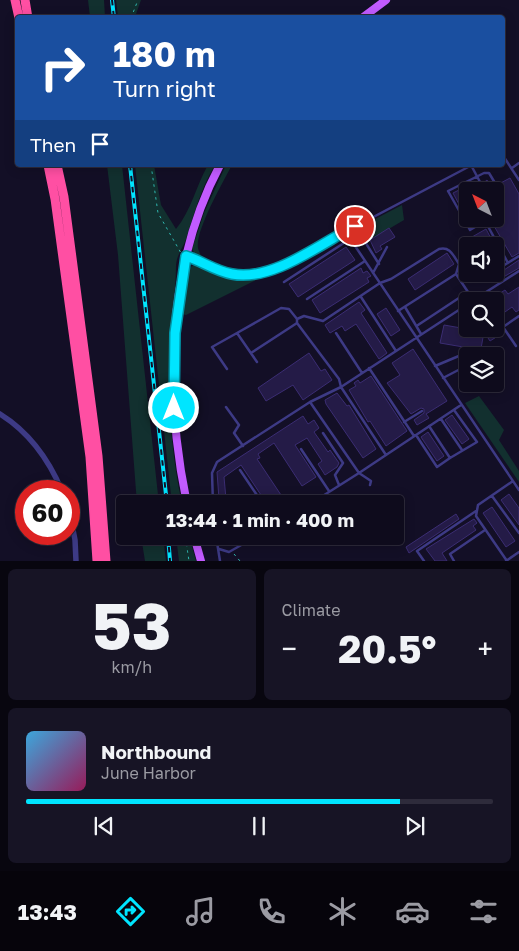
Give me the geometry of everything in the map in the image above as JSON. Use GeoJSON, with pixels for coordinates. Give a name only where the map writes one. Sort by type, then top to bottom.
{"type":"FeatureCollection","features":[{"type":"Feature","properties":{"kind":"highway"},"geometry":{"type":"LineString","coordinates":[[16,0],[18,15]]}},
{"type":"Feature","properties":{"kind":"highway"},"geometry":{"type":"LineString","coordinates":[[25,0],[28,15]]}},
{"type":"Feature","properties":{"kind":"highway"},"geometry":{"type":"LineString","coordinates":[[48,167],[55,199],[90,457],[97,561]]}},
{"type":"Feature","properties":{"kind":"highway"},"geometry":{"type":"LineString","coordinates":[[57,167],[68,226],[98,456],[106,561]]}},
{"type":"Feature","properties":{"kind":"main road"},"geometry":{"type":"LineString","coordinates":[[366,15],[386,0]]}},
{"type":"Feature","properties":{"kind":"main road"},"geometry":{"type":"LineString","coordinates":[[186,495],[177,442],[174,379],[178,305],[186,256],[201,203],[219,167]]}},
{"type":"Feature","properties":{"kind":"main road"},"geometry":{"type":"LineString","coordinates":[[196,545],[200,561]]}},
{"type":"Feature","properties":{"kind":"street"},"geometry":{"type":"LineString","coordinates":[[0,414],[17,425],[33,442],[55,480]]}},
{"type":"Feature","properties":{"kind":"street"},"geometry":{"type":"LineString","coordinates":[[75,545],[76,561]]}},
{"type":"Feature","properties":{"kind":"lane"},"geometry":{"type":"LineString","coordinates":[[505,159],[519,180]]}},
{"type":"Feature","properties":{"kind":"lane"},"geometry":{"type":"LineString","coordinates":[[511,168],[519,163]]}},
{"type":"Feature","properties":{"kind":"lane"},"geometry":{"type":"LineString","coordinates":[[186,256],[222,272],[252,276],[269,272],[468,167]]}},
{"type":"Feature","properties":{"kind":"lane"},"geometry":{"type":"LineString","coordinates":[[473,167],[480,182]]}},
{"type":"Feature","properties":{"kind":"lane"},"geometry":{"type":"LineString","coordinates":[[465,182],[489,173],[494,182]]}},
{"type":"Feature","properties":{"kind":"lane"},"geometry":{"type":"LineString","coordinates":[[459,185],[448,191],[459,211]]}},
{"type":"Feature","properties":{"kind":"lane"},"geometry":{"type":"LineString","coordinates":[[355,226],[379,264]]}},
{"type":"Feature","properties":{"kind":"lane"},"geometry":{"type":"LineString","coordinates":[[489,228],[508,263]]}},
{"type":"Feature","properties":{"kind":"lane"},"geometry":{"type":"LineString","coordinates":[[345,231],[519,490]]}},
{"type":"Feature","properties":{"kind":"lane"},"geometry":{"type":"LineString","coordinates":[[284,282],[350,239]]}},
{"type":"Feature","properties":{"kind":"lane"},"geometry":{"type":"LineString","coordinates":[[373,273],[387,247]]}},
{"type":"Feature","properties":{"kind":"lane"},"geometry":{"type":"LineString","coordinates":[[251,353],[304,316],[323,321],[380,283],[391,279],[439,249],[445,248],[449,250],[459,264],[456,274],[398,311]]}},
{"type":"Feature","properties":{"kind":"lane"},"geometry":{"type":"LineString","coordinates":[[504,265],[519,256]]}},
{"type":"Feature","properties":{"kind":"lane"},"geometry":{"type":"LineString","coordinates":[[307,299],[365,261]]}},
{"type":"Feature","properties":{"kind":"lane"},"geometry":{"type":"LineString","coordinates":[[486,292],[519,271]]}},
{"type":"Feature","properties":{"kind":"lane"},"geometry":{"type":"LineString","coordinates":[[418,325],[468,292],[456,274]]}},
{"type":"Feature","properties":{"kind":"lane"},"geometry":{"type":"LineString","coordinates":[[361,297],[396,351]]}},
{"type":"Feature","properties":{"kind":"lane"},"geometry":{"type":"LineString","coordinates":[[227,369],[212,347],[284,307],[291,310],[339,380],[341,387],[386,455]]}},
{"type":"Feature","properties":{"kind":"lane"},"geometry":{"type":"LineString","coordinates":[[405,307],[418,325],[421,334]]}},
{"type":"Feature","properties":{"kind":"lane"},"geometry":{"type":"LineString","coordinates":[[213,495],[212,473],[217,462],[310,402],[341,387],[459,310]]}},
{"type":"Feature","properties":{"kind":"lane"},"geometry":{"type":"LineString","coordinates":[[516,346],[502,328],[519,316]]}},
{"type":"Feature","properties":{"kind":"lane"},"geometry":{"type":"LineString","coordinates":[[237,332],[257,362]]}},
{"type":"Feature","properties":{"kind":"lane"},"geometry":{"type":"LineString","coordinates":[[336,333],[362,373]]}},
{"type":"Feature","properties":{"kind":"lane"},"geometry":{"type":"LineString","coordinates":[[435,366],[459,356]]}},
{"type":"Feature","properties":{"kind":"lane"},"geometry":{"type":"LineString","coordinates":[[369,368],[404,422],[437,467],[477,442],[454,410]]}},
{"type":"Feature","properties":{"kind":"lane"},"geometry":{"type":"LineString","coordinates":[[443,378],[459,370]]}},
{"type":"Feature","properties":{"kind":"lane"},"geometry":{"type":"LineString","coordinates":[[310,402],[358,472],[371,480],[370,485]]}},
{"type":"Feature","properties":{"kind":"lane"},"geometry":{"type":"LineString","coordinates":[[323,495],[461,405]]}},
{"type":"Feature","properties":{"kind":"lane"},"geometry":{"type":"LineString","coordinates":[[226,407],[239,425],[234,433],[243,446]]}},
{"type":"Feature","properties":{"kind":"lane"},"geometry":{"type":"LineString","coordinates":[[404,422],[422,410]]}},
{"type":"Feature","properties":{"kind":"lane"},"geometry":{"type":"LineString","coordinates":[[441,419],[463,451]]}},
{"type":"Feature","properties":{"kind":"lane"},"geometry":{"type":"LineString","coordinates":[[429,426],[450,458]]}},
{"type":"Feature","properties":{"kind":"lane"},"geometry":{"type":"LineString","coordinates":[[323,433],[343,463],[335,475],[339,485]]}},
{"type":"Feature","properties":{"kind":"lane"},"geometry":{"type":"LineString","coordinates":[[301,449],[329,491]]}},
{"type":"Feature","properties":{"kind":"lane"},"geometry":{"type":"LineString","coordinates":[[240,470],[257,495]]}},
{"type":"Feature","properties":{"kind":"lane"},"geometry":{"type":"LineString","coordinates":[[424,561],[417,551],[476,512],[478,505],[513,481]]}},
{"type":"Feature","properties":{"kind":"lane"},"geometry":{"type":"LineString","coordinates":[[492,496],[519,533]]}},
{"type":"Feature","properties":{"kind":"lane"},"geometry":{"type":"LineString","coordinates":[[476,512],[507,561],[519,552]]}},
{"type":"Feature","properties":{"kind":"lane"},"geometry":{"type":"LineString","coordinates":[[454,561],[450,554],[486,530]]}},
{"type":"Feature","properties":{"kind":"lane"},"geometry":{"type":"LineString","coordinates":[[218,545],[220,561]]}},
{"type":"Feature","properties":{"kind":"lane"},"geometry":{"type":"LineString","coordinates":[[219,549],[232,551],[242,545]]}},
{"type":"Feature","properties":{"kind":"path"},"geometry":{"type":"LineString","coordinates":[[132,15],[138,0]]}},
{"type":"Feature","properties":{"kind":"path"},"geometry":{"type":"LineString","coordinates":[[151,167],[158,213],[182,254],[186,256]]}},
{"type":"Feature","properties":{"kind":"path"},"geometry":{"type":"LineString","coordinates":[[187,545],[189,561]]}},
{"type":"Feature","properties":{"kind":"path"},"geometry":{"type":"LineString","coordinates":[[232,551],[240,561]]}},
{"type":"Feature","properties":{"kind":"green space"},"geometry":{"type":"Polygon","coordinates":[[[88,0],[104,0],[105,15],[90,15],[88,0]]]}},
{"type":"Feature","properties":{"kind":"green space"},"geometry":{"type":"Polygon","coordinates":[[[116,0],[141,0],[136,15],[118,15],[116,0]]]}},
{"type":"Feature","properties":{"kind":"green space"},"geometry":{"type":"Polygon","coordinates":[[[107,167],[122,167],[158,495],[136,495],[118,255],[107,167]]]}},
{"type":"Feature","properties":{"kind":"green space"},"geometry":{"type":"Polygon","coordinates":[[[135,167],[154,167],[161,205],[176,229],[186,214],[207,167],[214,167],[202,192],[176,265],[169,360],[169,396],[173,450],[180,495],[171,495],[135,167]]]}},
{"type":"Feature","properties":{"kind":"green space"},"geometry":{"type":"Polygon","coordinates":[[[225,167],[231,167],[205,219],[198,240],[200,254],[213,266],[197,258],[192,249],[204,213],[225,167]]]}},
{"type":"Feature","properties":{"kind":"green space"},"geometry":{"type":"Polygon","coordinates":[[[402,205],[404,220],[370,240],[365,227],[360,230],[360,227],[402,205]]]}},
{"type":"Feature","properties":{"kind":"green space"},"geometry":{"type":"Polygon","coordinates":[[[194,265],[234,278],[258,279],[186,315],[182,314],[189,268],[194,265]]]}},
{"type":"Feature","properties":{"kind":"green space"},"geometry":{"type":"Polygon","coordinates":[[[479,396],[504,430],[499,440],[519,471],[519,482],[465,403],[479,396]]]}},
{"type":"Feature","properties":{"kind":"green space"},"geometry":{"type":"Polygon","coordinates":[[[142,545],[164,545],[166,561],[145,561],[142,545]]]}},
{"type":"Feature","properties":{"kind":"green space"},"geometry":{"type":"Polygon","coordinates":[[[177,545],[192,545],[196,561],[179,561],[177,545]]]}},
{"type":"Feature","properties":{"kind":"building"},"geometry":{"type":"Polygon","coordinates":[[[510,178],[519,194],[519,253],[512,257],[504,243],[504,237],[500,237],[495,228],[504,228],[502,182],[510,178]]]}},
{"type":"Feature","properties":{"kind":"building"},"geometry":{"type":"Polygon","coordinates":[[[459,190],[459,204],[453,193],[459,190]]]}},
{"type":"Feature","properties":{"kind":"building"},"geometry":{"type":"Polygon","coordinates":[[[389,228],[395,237],[380,246],[382,249],[376,253],[370,240],[389,228]]]}},
{"type":"Feature","properties":{"kind":"building"},"geometry":{"type":"Polygon","coordinates":[[[486,229],[490,237],[472,237],[486,229]]]}},
{"type":"Feature","properties":{"kind":"building"},"geometry":{"type":"Polygon","coordinates":[[[346,247],[355,260],[298,297],[289,284],[346,247]]]}},
{"type":"Feature","properties":{"kind":"building"},"geometry":{"type":"Polygon","coordinates":[[[447,253],[454,264],[415,290],[408,279],[447,253]]]}},
{"type":"Feature","properties":{"kind":"building"},"geometry":{"type":"Polygon","coordinates":[[[519,260],[519,268],[504,277],[504,270],[519,260]]]}},
{"type":"Feature","properties":{"kind":"building"},"geometry":{"type":"Polygon","coordinates":[[[361,268],[363,273],[367,271],[371,276],[367,278],[369,282],[320,313],[312,300],[361,268]]]}},
{"type":"Feature","properties":{"kind":"building"},"geometry":{"type":"Polygon","coordinates":[[[519,287],[519,310],[516,312],[512,307],[504,313],[504,292],[502,292],[505,290],[508,294],[519,287]]]}},
{"type":"Feature","properties":{"kind":"building"},"geometry":{"type":"Polygon","coordinates":[[[359,302],[365,310],[361,313],[387,353],[379,359],[356,324],[345,331],[342,326],[330,333],[325,325],[359,302]]]}},
{"type":"Feature","properties":{"kind":"building"},"geometry":{"type":"Polygon","coordinates":[[[386,308],[400,330],[391,336],[377,314],[386,308]]]}},
{"type":"Feature","properties":{"kind":"building"},"geometry":{"type":"Polygon","coordinates":[[[444,325],[459,328],[459,337],[483,337],[481,347],[463,347],[440,343],[444,325]]]}},
{"type":"Feature","properties":{"kind":"building"},"geometry":{"type":"Polygon","coordinates":[[[487,337],[496,337],[490,341],[487,337]]]}},
{"type":"Feature","properties":{"kind":"building"},"geometry":{"type":"Polygon","coordinates":[[[413,349],[447,401],[426,414],[429,418],[417,425],[414,420],[424,413],[424,409],[421,408],[411,414],[387,383],[400,375],[392,363],[413,349]]]}},
{"type":"Feature","properties":{"kind":"building"},"geometry":{"type":"Polygon","coordinates":[[[309,353],[321,371],[325,369],[332,380],[303,400],[293,385],[266,401],[258,388],[309,353]]]}},
{"type":"Feature","properties":{"kind":"building"},"geometry":{"type":"Polygon","coordinates":[[[371,376],[407,431],[386,446],[370,421],[368,422],[349,390],[356,386],[354,383],[358,380],[360,383],[371,376]]]}},
{"type":"Feature","properties":{"kind":"building"},"geometry":{"type":"Polygon","coordinates":[[[337,393],[347,406],[349,405],[376,449],[363,458],[326,404],[325,400],[337,393]]]}},
{"type":"Feature","properties":{"kind":"building"},"geometry":{"type":"Polygon","coordinates":[[[452,415],[469,439],[462,444],[445,420],[452,415]]]}},
{"type":"Feature","properties":{"kind":"building"},"geometry":{"type":"Polygon","coordinates":[[[303,416],[308,424],[314,420],[319,428],[314,432],[328,452],[330,450],[339,463],[337,467],[325,475],[318,464],[322,461],[307,438],[295,445],[316,477],[302,486],[274,443],[258,454],[260,458],[257,459],[281,495],[261,495],[241,465],[224,477],[226,495],[219,495],[217,472],[303,416]]]}},
{"type":"Feature","properties":{"kind":"building"},"geometry":{"type":"Polygon","coordinates":[[[428,432],[444,456],[437,461],[421,437],[428,432]]]}},
{"type":"Feature","properties":{"kind":"building"},"geometry":{"type":"Polygon","coordinates":[[[509,494],[519,508],[519,525],[501,500],[509,494]]]}},
{"type":"Feature","properties":{"kind":"building"},"geometry":{"type":"Polygon","coordinates":[[[492,507],[515,541],[506,547],[483,513],[492,507]]]}},
{"type":"Feature","properties":{"kind":"building"},"geometry":{"type":"Polygon","coordinates":[[[456,514],[459,519],[409,553],[406,547],[456,514]]]}},
{"type":"Feature","properties":{"kind":"building"},"geometry":{"type":"Polygon","coordinates":[[[474,519],[477,523],[473,526],[476,530],[442,553],[447,561],[435,561],[426,549],[474,519]]]}},
{"type":"Feature","properties":{"kind":"railway"},"geometry":{"type":"LineString","coordinates":[[112,0],[114,15]]}},
{"type":"Feature","properties":{"kind":"railway"},"geometry":{"type":"LineString","coordinates":[[130,167],[166,495]]}},
{"type":"Feature","properties":{"kind":"railway"},"geometry":{"type":"LineString","coordinates":[[169,545],[170,561]]}},
{"type":"Feature","properties":{"kind":"route"},"geometry":{"type":"LineString","coordinates":[[174,408],[175,333],[186,256],[222,272],[252,276],[269,272],[355,226]]}}]}
